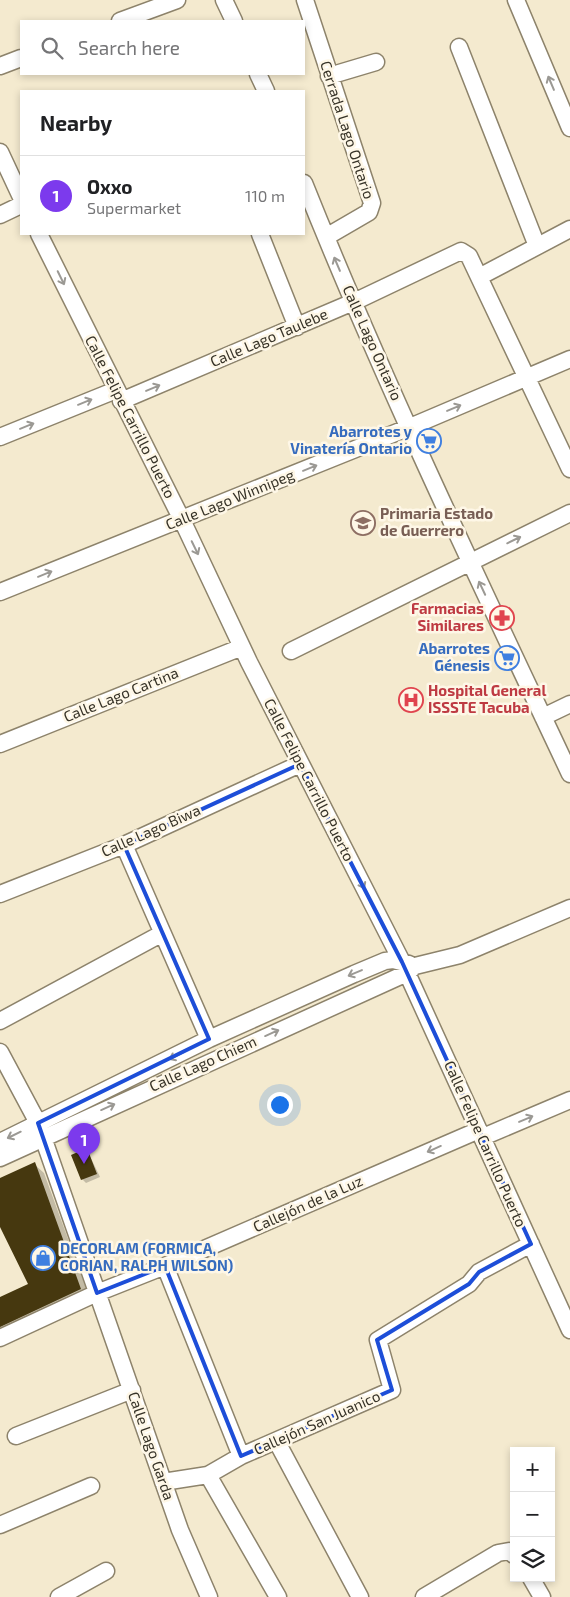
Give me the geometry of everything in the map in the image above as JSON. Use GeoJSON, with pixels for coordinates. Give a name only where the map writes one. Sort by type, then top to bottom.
{"type":"FeatureCollection","features":[{"type":"Feature","properties":{"kind":"street"},"geometry":{"type":"LineString","coordinates":[[123,20],[177,0]]}},
{"type":"Feature","properties":{"kind":"street"},"geometry":{"type":"LineString","coordinates":[[224,0],[234,20]]}},
{"type":"Feature","properties":{"kind":"street","name":"Cerrada Lago Ontario"},"geometry":{"type":"LineString","coordinates":[[305,0],[372,203],[369,212],[326,237]]}},
{"type":"Feature","properties":{"kind":"street"},"geometry":{"type":"LineString","coordinates":[[516,0],[570,128]]}},
{"type":"Feature","properties":{"kind":"street"},"geometry":{"type":"LineString","coordinates":[[459,47],[537,246]]}},
{"type":"Feature","properties":{"kind":"street"},"geometry":{"type":"LineString","coordinates":[[0,66],[20,58]]}},
{"type":"Feature","properties":{"kind":"street"},"geometry":{"type":"LineString","coordinates":[[329,76],[376,62]]}},
{"type":"Feature","properties":{"kind":"street"},"geometry":{"type":"LineString","coordinates":[[258,75],[266,90]]}},
{"type":"Feature","properties":{"kind":"street"},"geometry":{"type":"LineString","coordinates":[[0,152],[20,195]]}},
{"type":"Feature","properties":{"kind":"street","name":"Calle Lago Ontario"},"geometry":{"type":"LineString","coordinates":[[305,185],[353,302],[470,562],[570,774]]}},
{"type":"Feature","properties":{"kind":"street"},"geometry":{"type":"LineString","coordinates":[[0,216],[20,206]]}},
{"type":"Feature","properties":{"kind":"street"},"geometry":{"type":"LineString","coordinates":[[570,230],[479,276],[570,469]]}},
{"type":"Feature","properties":{"kind":"street","name":"Calle Felipe Carrillo Puerto"},"geometry":{"type":"LineString","coordinates":[[39,235],[118,396],[182,520],[300,764],[408,967],[570,1330]]}},
{"type":"Feature","properties":{"kind":"street"},"geometry":{"type":"LineString","coordinates":[[260,235],[297,327]]}},
{"type":"Feature","properties":{"kind":"street","name":"Calle Lago Taulebe"},"geometry":{"type":"LineString","coordinates":[[0,437],[118,396],[297,327],[461,251],[469,256],[479,276]]}},
{"type":"Feature","properties":{"kind":"street","name":"Calle Lago Winnipeg"},"geometry":{"type":"LineString","coordinates":[[0,592],[410,427],[570,359]]}},
{"type":"Feature","properties":{"kind":"street"},"geometry":{"type":"LineString","coordinates":[[292,651],[570,513]]}},
{"type":"Feature","properties":{"kind":"street","name":"Calle Lago Cartina"},"geometry":{"type":"LineString","coordinates":[[0,744],[242,647]]}},
{"type":"Feature","properties":{"kind":"street"},"geometry":{"type":"LineString","coordinates":[[543,717],[570,704]]}},
{"type":"Feature","properties":{"kind":"street","name":"Calle Lago Biwa"},"geometry":{"type":"LineString","coordinates":[[0,894],[124,845],[300,764]]}},
{"type":"Feature","properties":{"kind":"street"},"geometry":{"type":"LineString","coordinates":[[124,845],[161,934],[209,1040]]}},
{"type":"Feature","properties":{"kind":"street"},"geometry":{"type":"LineString","coordinates":[[408,967],[460,955],[570,908]]}},
{"type":"Feature","properties":{"kind":"street"},"geometry":{"type":"LineString","coordinates":[[0,1021],[161,934]]}},
{"type":"Feature","properties":{"kind":"street","name":"Calle Lago Chiem"},"geometry":{"type":"LineString","coordinates":[[0,1158],[40,1130],[209,1040],[385,961],[408,967]]}},
{"type":"Feature","properties":{"kind":"street","name":"Calle Lago Chiem"},"geometry":{"type":"LineString","coordinates":[[0,1142],[40,1130],[408,967]]}},
{"type":"Feature","properties":{"kind":"street","name":"Calle Lago Garda"},"geometry":{"type":"LineString","coordinates":[[0,1052],[40,1130],[180,1530],[209,1597]]}},
{"type":"Feature","properties":{"kind":"street","name":"Callejón de la Luz"},"geometry":{"type":"LineString","coordinates":[[0,1338],[97,1293],[481,1133],[570,1100]]}},
{"type":"Feature","properties":{"kind":"street","name":"Callejón San Juanico"},"geometry":{"type":"LineString","coordinates":[[163,1482],[208,1475],[241,1456],[277,1442],[392,1390],[378,1340],[469,1284],[479,1272],[531,1244]]}},
{"type":"Feature","properties":{"kind":"street"},"geometry":{"type":"LineString","coordinates":[[165,1266],[241,1456]]}},
{"type":"Feature","properties":{"kind":"street"},"geometry":{"type":"LineString","coordinates":[[16,1436],[132,1390]]}},
{"type":"Feature","properties":{"kind":"street"},"geometry":{"type":"LineString","coordinates":[[277,1442],[360,1597]]}},
{"type":"Feature","properties":{"kind":"street"},"geometry":{"type":"LineString","coordinates":[[208,1475],[278,1597]]}},
{"type":"Feature","properties":{"kind":"street"},"geometry":{"type":"LineString","coordinates":[[0,1525],[91,1486]]}},
{"type":"Feature","properties":{"kind":"street"},"geometry":{"type":"LineString","coordinates":[[424,1597],[506,1554]]}},
{"type":"Feature","properties":{"kind":"street"},"geometry":{"type":"LineString","coordinates":[[59,1597],[106,1571]]}},
{"type":"Feature","properties":{"kind":"street"},"geometry":{"type":"LineString","coordinates":[[533,1582],[542,1597]]}},
{"type":"Feature","properties":{"kind":"highlighted area"},"geometry":{"type":"Polygon","coordinates":[[[300,764],[402,962],[531,1244],[479,1272],[469,1284],[377,1340],[392,1390],[241,1456],[165,1266],[97,1293],[38,1123],[209,1039],[124,845],[300,764]]]}},
{"type":"Feature","properties":{"kind":"building"},"geometry":{"type":"Polygon","coordinates":[[[87,1148],[97,1174],[81,1180],[71,1155],[87,1148]]]}},
{"type":"Feature","properties":{"kind":"building","name":"DECORLAM (FORMICA, CORIAN, RALPH WILSON)"},"geometry":{"type":"Polygon","coordinates":[[[35,1162],[81,1289],[0,1327],[0,1297],[28,1284],[0,1227],[0,1178],[35,1162]]]}},
{"type":"Feature","properties":{"kind":"place","name":"Abarrotes y Vinatería Ontario"},"geometry":{"type":"Point","coordinates":[429,441]}},
{"type":"Feature","properties":{"kind":"place","name":"Primaria Estado de Guerrero"},"geometry":{"type":"Point","coordinates":[363,523]}},
{"type":"Feature","properties":{"kind":"place","name":"Farmacias Similares"},"geometry":{"type":"Point","coordinates":[502,618]}},
{"type":"Feature","properties":{"kind":"place","name":"Abarrotes Génesis"},"geometry":{"type":"Point","coordinates":[507,658]}},
{"type":"Feature","properties":{"kind":"place","name":"Hospital General ISSSTE Tacuba"},"geometry":{"type":"Point","coordinates":[411,700]}},
{"type":"Feature","properties":{"kind":"place","name":"Oxxo"},"geometry":{"type":"Point","coordinates":[84,1164]}},
{"type":"Feature","properties":{"kind":"place","name":"DECORLAM (FORMICA, CORIAN, RALPH WILSON)"},"geometry":{"type":"Point","coordinates":[43,1258]}}]}
